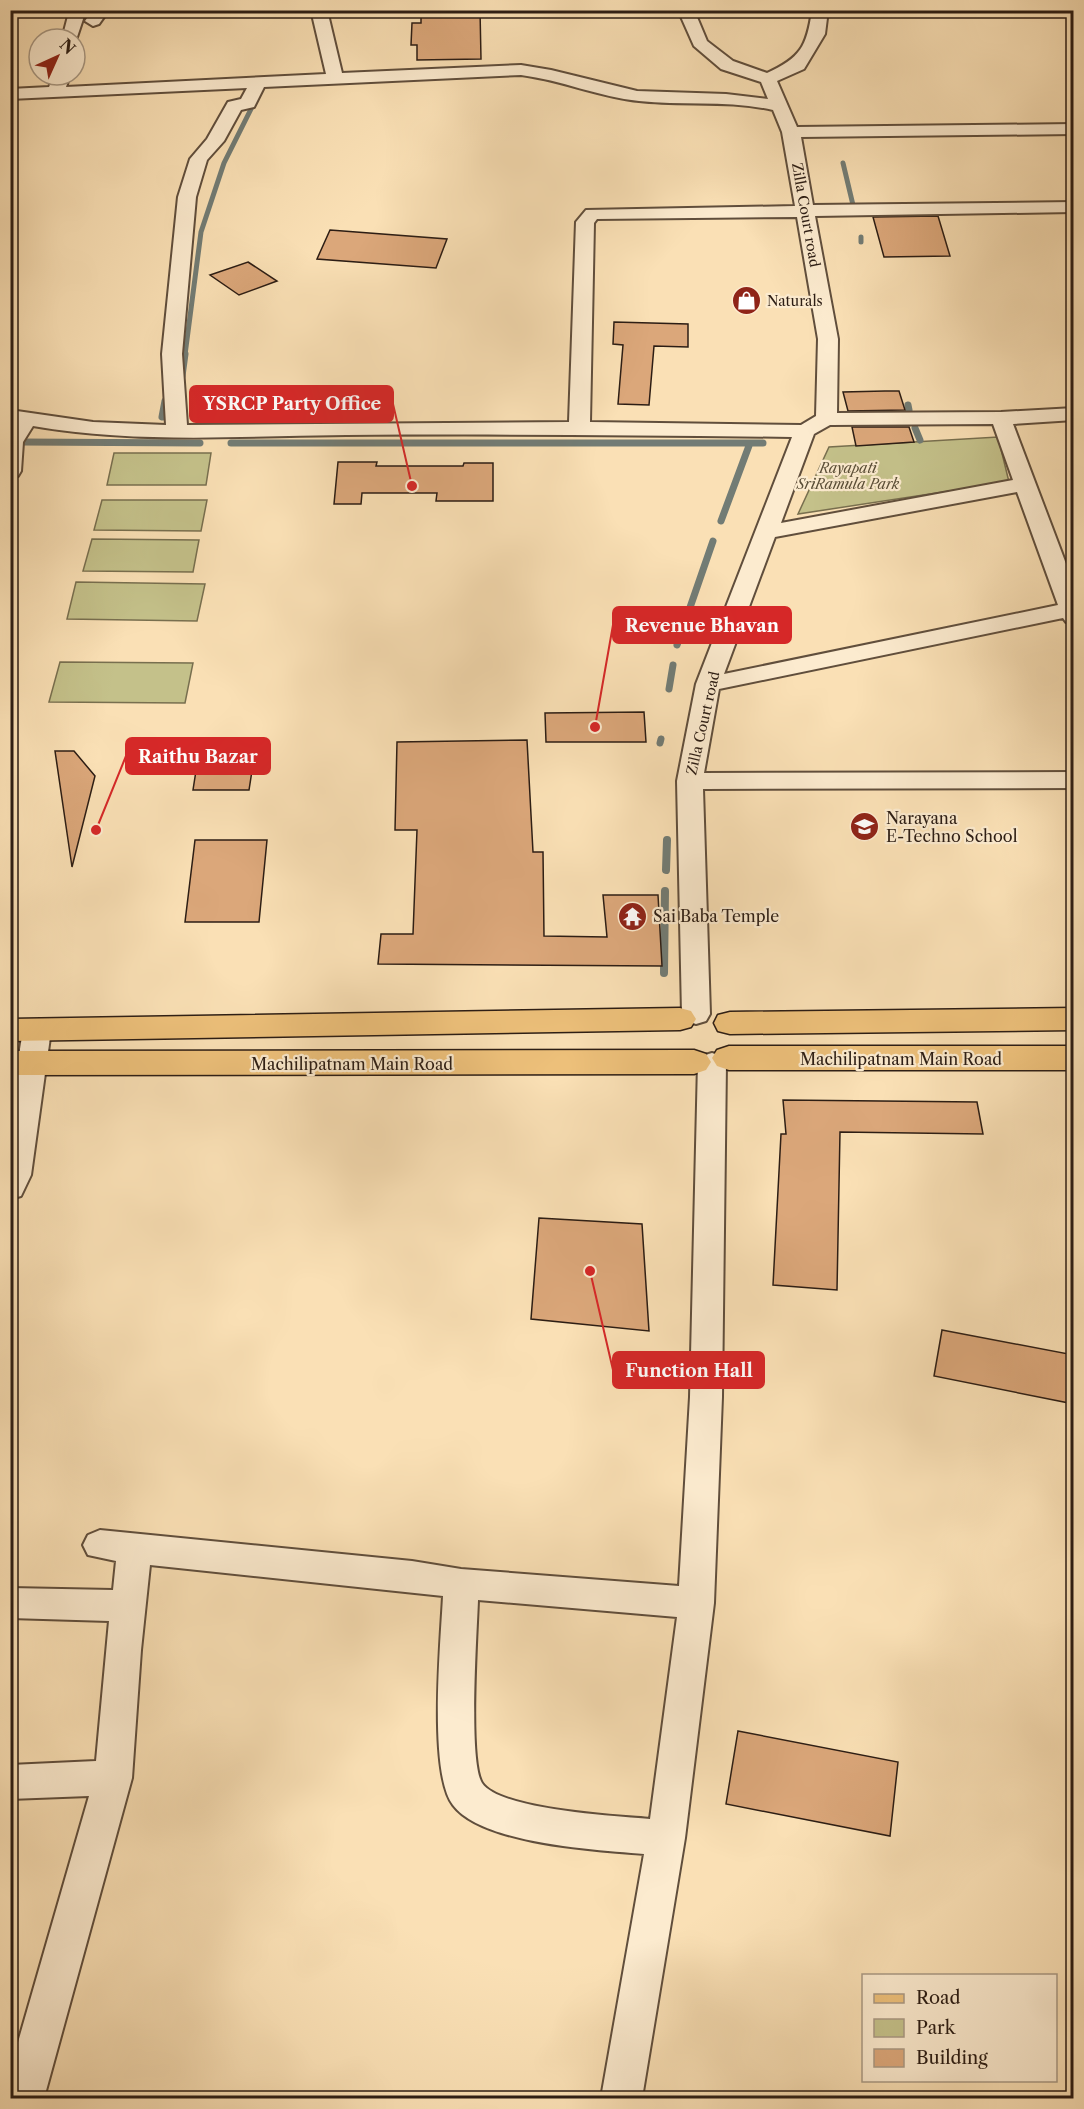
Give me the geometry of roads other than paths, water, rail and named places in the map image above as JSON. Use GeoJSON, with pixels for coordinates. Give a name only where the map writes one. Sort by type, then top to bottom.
{"type":"FeatureCollection","features":[{"type":"Feature","properties":{"kind":"main road"},"geometry":{"type":"LineString","coordinates":[[24,1030],[714,1015],[730,1023],[739,1034],[738,1047],[712,1061],[678,1054],[670,1043],[669,1031],[688,1017]]}},
{"type":"Feature","properties":{"kind":"main road"},"geometry":{"type":"LineString","coordinates":[[730,1023],[1074,1019]]}},
{"type":"Feature","properties":{"kind":"main road","name":"Machilipatnam Main Road"},"geometry":{"type":"LineString","coordinates":[[21,1063],[338,1065],[1074,1058]]}},
{"type":"Feature","properties":{"kind":"street"},"geometry":{"type":"LineString","coordinates":[[319,10],[335,77]]}},
{"type":"Feature","properties":{"kind":"street"},"geometry":{"type":"LineString","coordinates":[[686,10],[700,43],[727,65],[768,79],[798,65],[817,34],[820,10]]}},
{"type":"Feature","properties":{"kind":"street"},"geometry":{"type":"LineString","coordinates":[[73,27],[76,16]]}},
{"type":"Feature","properties":{"kind":"street"},"geometry":{"type":"LineString","coordinates":[[10,94],[521,70],[540,72],[639,97],[746,100],[778,106]]}},
{"type":"Feature","properties":{"kind":"street","name":"Zilla Court road"},"geometry":{"type":"LineString","coordinates":[[768,79],[791,132],[807,213],[828,339],[826,419]]}},
{"type":"Feature","properties":{"kind":"street"},"geometry":{"type":"LineString","coordinates":[[177,431],[172,354],[187,197],[199,159],[215,141],[234,106],[248,103],[257,84]]}},
{"type":"Feature","properties":{"kind":"street"},"geometry":{"type":"LineString","coordinates":[[56,92],[58,87]]}},
{"type":"Feature","properties":{"kind":"street"},"geometry":{"type":"LineString","coordinates":[[791,132],[1074,129]]}},
{"type":"Feature","properties":{"kind":"street"},"geometry":{"type":"LineString","coordinates":[[579,427],[586,218],[600,213],[807,213],[1074,207]]}},
{"type":"Feature","properties":{"kind":"street"},"geometry":{"type":"LineString","coordinates":[[10,471],[12,442],[19,418],[76,428],[177,431],[579,427],[805,430],[826,419],[1001,418],[1074,414]]}},
{"type":"Feature","properties":{"kind":"street"},"geometry":{"type":"LineString","coordinates":[[708,684],[1072,612],[1001,418]]}},
{"type":"Feature","properties":{"kind":"street","name":"Zilla Court road"},"geometry":{"type":"LineString","coordinates":[[688,1017],[690,781],[708,684],[789,478],[805,430]]}},
{"type":"Feature","properties":{"kind":"street"},"geometry":{"type":"LineString","coordinates":[[766,532],[1024,484]]}},
{"type":"Feature","properties":{"kind":"street"},"geometry":{"type":"LineString","coordinates":[[690,781],[1074,780]]}},
{"type":"Feature","properties":{"kind":"street"},"geometry":{"type":"LineString","coordinates":[[10,1188],[16,1174],[24,1030]]}},
{"type":"Feature","properties":{"kind":"street"},"geometry":{"type":"LineString","coordinates":[[622,2098],[666,1838],[696,1603],[706,1397],[712,1061]]}},
{"type":"Feature","properties":{"kind":"street"},"geometry":{"type":"LineString","coordinates":[[23,2098],[113,1778],[128,1606],[118,1546],[412,1576],[461,1584],[696,1603]]}},
{"type":"Feature","properties":{"kind":"street"},"geometry":{"type":"LineString","coordinates":[[461,1584],[456,1710],[459,1764],[466,1793],[492,1813],[572,1830],[666,1838]]}},
{"type":"Feature","properties":{"kind":"street"},"geometry":{"type":"LineString","coordinates":[[10,1603],[128,1606]]}},
{"type":"Feature","properties":{"kind":"street"},"geometry":{"type":"LineString","coordinates":[[10,1782],[113,1778]]}},
{"type":"Feature","properties":{"kind":"waterway"},"geometry":{"type":"LineString","coordinates":[[185,355],[201,232],[224,163],[256,99]]}},
{"type":"Feature","properties":{"kind":"waterway"},"geometry":{"type":"LineString","coordinates":[[843,163],[853,205]]}},
{"type":"Feature","properties":{"kind":"waterway"},"geometry":{"type":"LineString","coordinates":[[861,237],[861,242]]}},
{"type":"Feature","properties":{"kind":"waterway"},"geometry":{"type":"LineString","coordinates":[[182,376],[185,354]]}},
{"type":"Feature","properties":{"kind":"waterway"},"geometry":{"type":"LineString","coordinates":[[162,417],[165,401]]}},
{"type":"Feature","properties":{"kind":"waterway"},"geometry":{"type":"LineString","coordinates":[[908,405],[909,410]]}},
{"type":"Feature","properties":{"kind":"waterway"},"geometry":{"type":"LineString","coordinates":[[915,428],[920,440]]}},
{"type":"Feature","properties":{"kind":"waterway"},"geometry":{"type":"LineString","coordinates":[[21,442],[200,443]]}},
{"type":"Feature","properties":{"kind":"waterway"},"geometry":{"type":"LineString","coordinates":[[231,443],[750,443]]}},
{"type":"Feature","properties":{"kind":"waterway"},"geometry":{"type":"LineString","coordinates":[[721,521],[750,443]]}},
{"type":"Feature","properties":{"kind":"waterway"},"geometry":{"type":"LineString","coordinates":[[750,443],[763,443]]}},
{"type":"Feature","properties":{"kind":"waterway"},"geometry":{"type":"LineString","coordinates":[[677,645],[713,541]]}},
{"type":"Feature","properties":{"kind":"waterway"},"geometry":{"type":"LineString","coordinates":[[669,689],[673,665]]}},
{"type":"Feature","properties":{"kind":"waterway"},"geometry":{"type":"LineString","coordinates":[[660,743],[661,739]]}},
{"type":"Feature","properties":{"kind":"waterway"},"geometry":{"type":"LineString","coordinates":[[666,870],[667,840]]}},
{"type":"Feature","properties":{"kind":"waterway"},"geometry":{"type":"LineString","coordinates":[[664,973],[665,891]]}},
{"type":"Feature","properties":{"kind":"place","name":"Naturals"},"geometry":{"type":"Point","coordinates":[746,301]}},
{"type":"Feature","properties":{"kind":"place","name":"YSRCP Party Office"},"geometry":{"type":"Point","coordinates":[412,486]}},
{"type":"Feature","properties":{"kind":"place","name":"Revenue Bhavan"},"geometry":{"type":"Point","coordinates":[595,727]}},
{"type":"Feature","properties":{"kind":"place","name":"Narayana E-Techno School"},"geometry":{"type":"Point","coordinates":[865,827]}},
{"type":"Feature","properties":{"kind":"place","name":"Raithu Bazar"},"geometry":{"type":"Point","coordinates":[96,830]}},
{"type":"Feature","properties":{"kind":"place","name":"Sai Baba Temple"},"geometry":{"type":"Point","coordinates":[632,916]}},
{"type":"Feature","properties":{"kind":"place","name":"Function Hall"},"geometry":{"type":"Point","coordinates":[590,1271]}},
{"type":"Feature","properties":{"kind":"park label","name":"Rayapati SriRamula Park"},"geometry":{"type":"Point","coordinates":[848,476]}}]}
